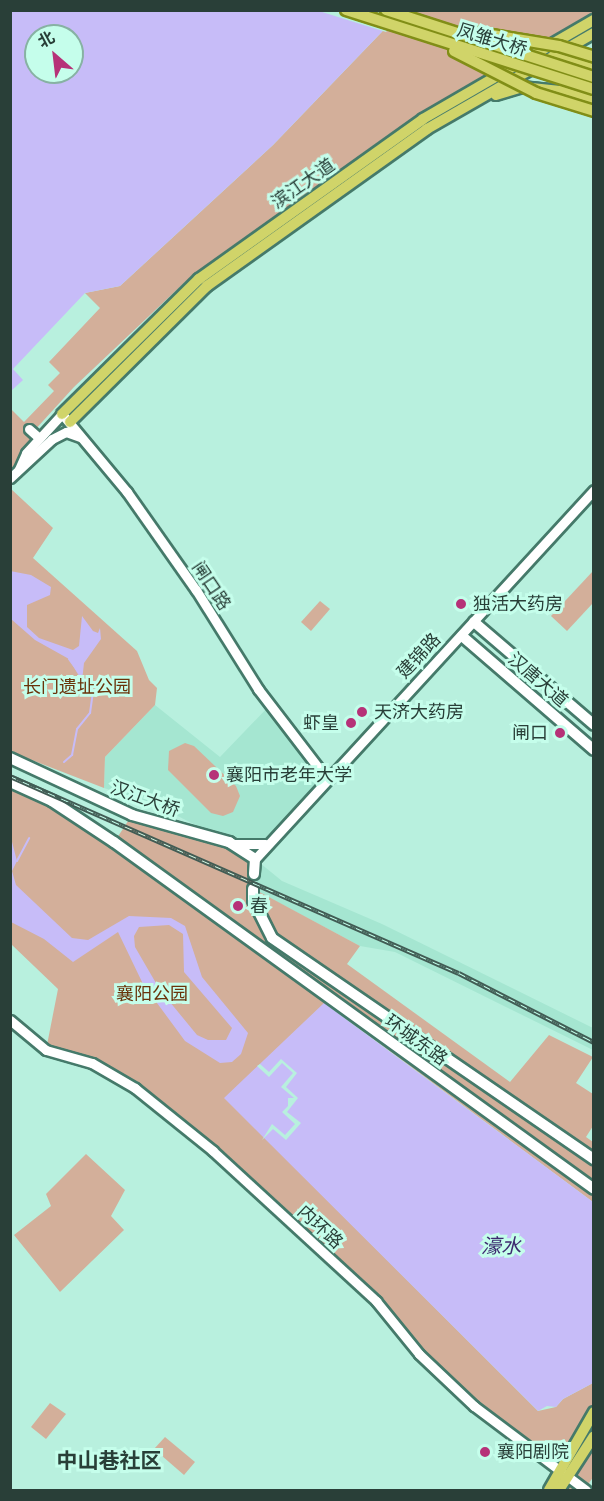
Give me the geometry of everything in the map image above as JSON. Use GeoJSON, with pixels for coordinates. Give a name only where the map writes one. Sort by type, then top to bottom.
{"type":"FeatureCollection","features":[{"type":"Feature","properties":{"kind":"main road","name":"凤雏大桥"},"geometry":{"type":"LineString","coordinates":[[346,10],[594,88]]}},
{"type":"Feature","properties":{"kind":"main road","name":"凤雏大桥"},"geometry":{"type":"LineString","coordinates":[[386,10],[594,77]]}},
{"type":"Feature","properties":{"kind":"main road","name":"滨江大道"},"geometry":{"type":"LineString","coordinates":[[66,418],[199,279],[423,119],[594,20]]}},
{"type":"Feature","properties":{"kind":"main road"},"geometry":{"type":"LineString","coordinates":[[430,25],[559,46],[594,57]]}},
{"type":"Feature","properties":{"kind":"main road","name":"滨江大道"},"geometry":{"type":"LineString","coordinates":[[66,418],[207,286],[427,129],[594,33]]}},
{"type":"Feature","properties":{"kind":"main road"},"geometry":{"type":"LineString","coordinates":[[427,37],[536,93],[594,111]]}},
{"type":"Feature","properties":{"kind":"main road"},"geometry":{"type":"LineString","coordinates":[[540,50],[594,67]]}},
{"type":"Feature","properties":{"kind":"main road"},"geometry":{"type":"LineString","coordinates":[[504,71],[594,99]]}},
{"type":"Feature","properties":{"kind":"main road"},"geometry":{"type":"LineString","coordinates":[[470,104],[522,87],[570,92]]}},
{"type":"Feature","properties":{"kind":"main road","name":"汉唐大道"},"geometry":{"type":"LineString","coordinates":[[474,622],[594,725]]}},
{"type":"Feature","properties":{"kind":"main road","name":"汉唐大道"},"geometry":{"type":"LineString","coordinates":[[462,636],[594,750]]}},
{"type":"Feature","properties":{"kind":"main road","name":"汉江大桥"},"geometry":{"type":"LineString","coordinates":[[10,758],[132,816],[229,842],[255,860]]}},
{"type":"Feature","properties":{"kind":"main road","name":"环城东路"},"geometry":{"type":"LineString","coordinates":[[10,782],[52,801],[114,842],[594,1189]]}},
{"type":"Feature","properties":{"kind":"main road"},"geometry":{"type":"LineString","coordinates":[[254,874],[255,860]]}},
{"type":"Feature","properties":{"kind":"main road","name":"环城东路"},"geometry":{"type":"LineString","coordinates":[[253,889],[253,900],[272,938],[594,1159]]}},
{"type":"Feature","properties":{"kind":"main road"},"geometry":{"type":"LineString","coordinates":[[560,1491],[564,1473],[594,1412]]}},
{"type":"Feature","properties":{"kind":"main road"},"geometry":{"type":"LineString","coordinates":[[549,1491],[594,1436]]}},
{"type":"Feature","properties":{"kind":"street"},"geometry":{"type":"LineString","coordinates":[[19,469],[26,453],[39,438],[66,418]]}},
{"type":"Feature","properties":{"kind":"street","name":"闸口路"},"geometry":{"type":"LineString","coordinates":[[66,418],[196,590],[258,689],[327,779]]}},
{"type":"Feature","properties":{"kind":"street"},"geometry":{"type":"LineString","coordinates":[[29,429],[39,438]]}},
{"type":"Feature","properties":{"kind":"street"},"geometry":{"type":"LineString","coordinates":[[10,478],[52,439],[66,432],[84,439]]}},
{"type":"Feature","properties":{"kind":"street","name":"建锦路"},"geometry":{"type":"LineString","coordinates":[[255,860],[267,843],[462,636],[594,490]]}},
{"type":"Feature","properties":{"kind":"street"},"geometry":{"type":"LineString","coordinates":[[229,842],[252,847],[267,843]]}},
{"type":"Feature","properties":{"kind":"street","name":"内环路"},"geometry":{"type":"LineString","coordinates":[[10,1020],[46,1050],[92,1063],[135,1088],[213,1151],[376,1301],[419,1354],[474,1406],[586,1491]]}},
{"type":"Feature","properties":{"kind":"shaded area","name":"襄阳市老年大学"},"geometry":{"type":"Polygon","coordinates":[[[155,705],[220,757],[270,705],[327,779],[267,843],[229,842],[156,805],[104,788],[105,757],[155,705]]]}},
{"type":"Feature","properties":{"kind":"shaded area"},"geometry":{"type":"Polygon","coordinates":[[[255,859],[282,881],[382,924],[593,1028],[593,1050],[395,952],[360,946],[253,889],[255,859]]]}},
{"type":"Feature","properties":{"kind":"green space"},"geometry":{"type":"Polygon","coordinates":[[[402,11],[593,11],[593,17],[287,212],[185,282],[74,387],[33,432],[39,438],[11,478],[11,409],[24,422],[54,391],[48,385],[60,373],[49,362],[100,308],[85,293],[120,286],[273,145],[402,11]]]}},
{"type":"Feature","properties":{"kind":"green space","name":"长门遗址公园"},"geometry":{"type":"Polygon","coordinates":[[[10,488],[53,528],[33,558],[137,651],[149,680],[157,688],[155,705],[105,757],[104,788],[11,752],[10,488]]]}},
{"type":"Feature","properties":{"kind":"green space"},"geometry":{"type":"Polygon","coordinates":[[[593,571],[593,603],[567,631],[551,616],[593,571]]]}},
{"type":"Feature","properties":{"kind":"green space"},"geometry":{"type":"Polygon","coordinates":[[[320,601],[330,609],[311,631],[301,622],[320,601]]]}},
{"type":"Feature","properties":{"kind":"green space"},"geometry":{"type":"Polygon","coordinates":[[[185,743],[194,746],[236,786],[240,796],[233,812],[223,816],[211,813],[168,770],[169,751],[185,743]]]}},
{"type":"Feature","properties":{"kind":"green space","name":"襄阳公园"},"geometry":{"type":"Polygon","coordinates":[[[10,782],[115,841],[132,815],[229,842],[255,859],[254,889],[360,946],[347,964],[510,1082],[549,1035],[593,1057],[576,1083],[593,1094],[593,1126],[586,1137],[593,1142],[593,1202],[325,1003],[225,1098],[538,1411],[556,1407],[563,1399],[593,1383],[594,1476],[589,1483],[593,1490],[559,1490],[568,1477],[474,1406],[419,1354],[376,1301],[213,1151],[135,1088],[92,1063],[46,1050],[58,989],[11,944],[10,782]]]}},
{"type":"Feature","properties":{"kind":"green space"},"geometry":{"type":"Polygon","coordinates":[[[86,1154],[125,1190],[111,1216],[124,1230],[60,1292],[14,1235],[51,1206],[46,1194],[86,1154]]]}},
{"type":"Feature","properties":{"kind":"green space"},"geometry":{"type":"Polygon","coordinates":[[[50,1403],[66,1414],[46,1439],[31,1427],[50,1403]]]}},
{"type":"Feature","properties":{"kind":"green space"},"geometry":{"type":"Polygon","coordinates":[[[165,1437],[195,1462],[184,1475],[154,1449],[165,1437]]]}},
{"type":"Feature","properties":{"kind":"water"},"geometry":{"type":"Polygon","coordinates":[[[11,11],[402,11],[273,145],[120,286],[85,293],[13,369],[23,380],[11,391],[11,11]]]}},
{"type":"Feature","properties":{"kind":"water"},"geometry":{"type":"Polygon","coordinates":[[[10,571],[31,575],[51,587],[50,595],[27,605],[27,627],[39,638],[73,650],[79,646],[82,616],[93,631],[98,633],[100,628],[101,639],[84,663],[82,681],[69,659],[35,640],[11,619],[10,571]]]}},
{"type":"Feature","properties":{"kind":"water"},"geometry":{"type":"Polygon","coordinates":[[[11,838],[17,861],[12,871],[16,885],[72,938],[88,940],[129,916],[171,918],[185,926],[202,977],[248,1033],[241,1054],[232,1062],[220,1063],[185,1041],[143,984],[118,932],[73,962],[44,939],[11,922],[11,838]],[[169,925],[139,927],[134,936],[135,947],[160,990],[197,1035],[208,1040],[226,1040],[232,1028],[184,972],[183,934],[169,925]]]}},
{"type":"Feature","properties":{"kind":"water","name":"濠水"},"geometry":{"type":"Polygon","coordinates":[[[324,1003],[593,1202],[593,1383],[563,1399],[556,1407],[547,1406],[538,1411],[224,1098],[324,1003]]]}},
{"type":"Feature","properties":{"kind":"pier"},"geometry":{"type":"Polygon","coordinates":[[[405,10],[386,32],[319,11],[405,10]]]}},
{"type":"Feature","properties":{"kind":"pier"},"geometry":{"type":"Polygon","coordinates":[[[281,1059],[297,1073],[286,1087],[298,1098],[287,1112],[301,1123],[286,1140],[273,1129],[262,1140],[272,1124],[285,1135],[295,1124],[282,1112],[288,1106],[288,1098],[294,1098],[281,1087],[293,1073],[282,1063],[269,1077],[257,1066],[260,1064],[269,1072],[281,1059]]]}},
{"type":"Feature","properties":{"kind":"waterway"},"geometry":{"type":"LineString","coordinates":[[64,762],[72,755],[77,729],[90,713],[93,692],[69,659]]}},
{"type":"Feature","properties":{"kind":"waterway"},"geometry":{"type":"LineString","coordinates":[[17,861],[29,838]]}},
{"type":"Feature","properties":{"kind":"railway"},"geometry":{"type":"LineString","coordinates":[[10,776],[459,973],[594,1042]]}},
{"type":"Feature","properties":{"kind":"place","name":"独活大药房"},"geometry":{"type":"Point","coordinates":[461,604]}},
{"type":"Feature","properties":{"kind":"place","name":"天济大药房"},"geometry":{"type":"Point","coordinates":[362,712]}},
{"type":"Feature","properties":{"kind":"place","name":"虾皇"},"geometry":{"type":"Point","coordinates":[351,723]}},
{"type":"Feature","properties":{"kind":"place","name":"闸口"},"geometry":{"type":"Point","coordinates":[560,733]}},
{"type":"Feature","properties":{"kind":"place","name":"襄阳市老年大学"},"geometry":{"type":"Point","coordinates":[214,775]}},
{"type":"Feature","properties":{"kind":"place","name":"春"},"geometry":{"type":"Point","coordinates":[238,906]}},
{"type":"Feature","properties":{"kind":"place","name":"襄阳剧院"},"geometry":{"type":"Point","coordinates":[485,1452]}},
{"type":"Feature","properties":{"kind":"district","name":"中山巷社区"},"geometry":{"type":"Point","coordinates":[109,1461]}}]}
